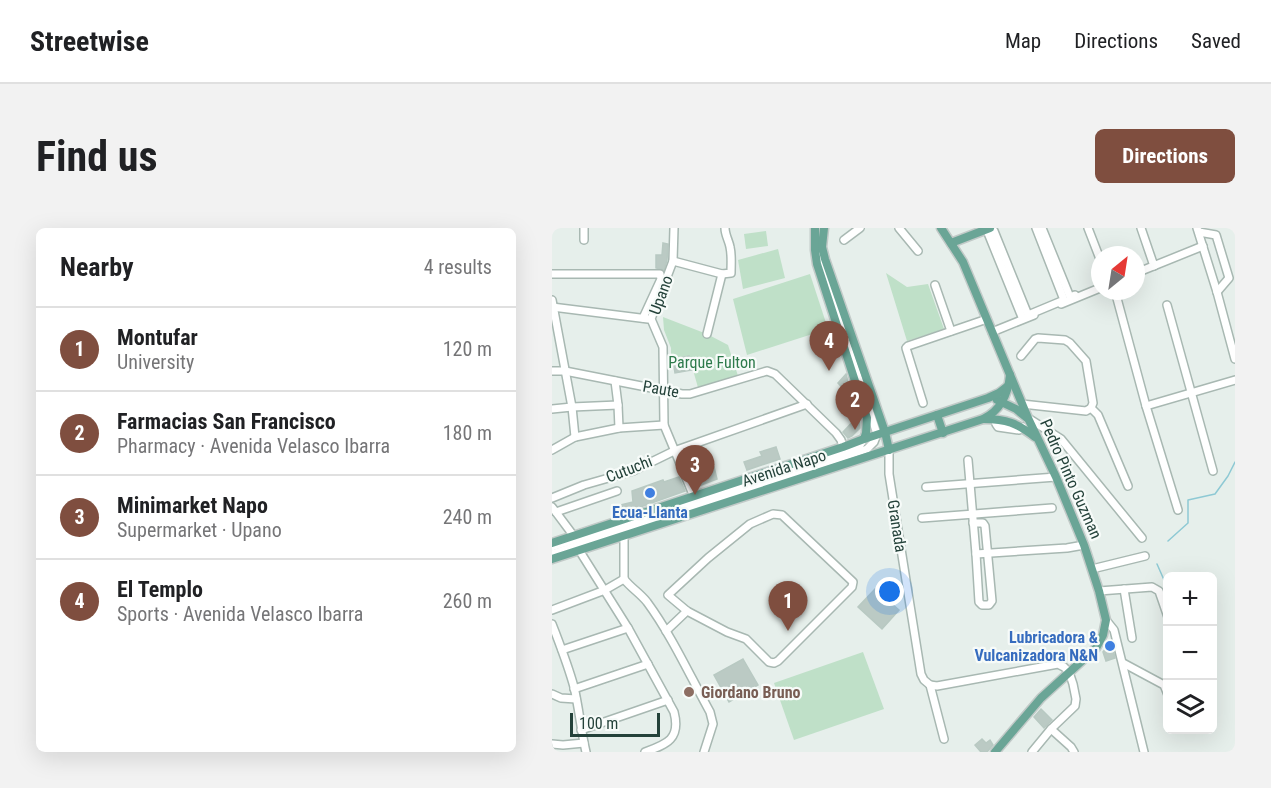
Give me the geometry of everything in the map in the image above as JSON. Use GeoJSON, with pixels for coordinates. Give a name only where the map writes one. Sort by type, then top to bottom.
{"type":"FeatureCollection","features":[{"type":"Feature","properties":{"kind":"main road"},"geometry":{"type":"LineString","coordinates":[[819,228],[825,259],[881,433],[889,450]]}},
{"type":"Feature","properties":{"kind":"main road"},"geometry":{"type":"LineString","coordinates":[[819,228],[815,250],[817,264],[867,418],[864,439]]}},
{"type":"Feature","properties":{"kind":"main road","name":"Pedro Pinto Guzman"},"geometry":{"type":"LineString","coordinates":[[941,228],[963,262],[1036,438],[1056,477],[1084,545],[1106,620]]}},
{"type":"Feature","properties":{"kind":"main road"},"geometry":{"type":"LineString","coordinates":[[951,243],[990,230]]}},
{"type":"Feature","properties":{"kind":"main road"},"geometry":{"type":"LineString","coordinates":[[1003,402],[1010,375]]}},
{"type":"Feature","properties":{"kind":"main road","name":"Avenida Napo"},"geometry":{"type":"LineString","coordinates":[[552,545],[573,535],[694,497],[988,398],[1008,386]]}},
{"type":"Feature","properties":{"kind":"main road"},"geometry":{"type":"LineString","coordinates":[[988,398],[1003,402],[1028,418]]}},
{"type":"Feature","properties":{"kind":"main road","name":"Avenida Napo"},"geometry":{"type":"LineString","coordinates":[[552,559],[943,433],[991,415],[1003,402]]}},
{"type":"Feature","properties":{"kind":"main road"},"geometry":{"type":"LineString","coordinates":[[937,415],[943,433]]}},
{"type":"Feature","properties":{"kind":"main road"},"geometry":{"type":"LineString","coordinates":[[983,419],[1012,422],[1023,427],[1036,438]]}},
{"type":"Feature","properties":{"kind":"main road"},"geometry":{"type":"LineString","coordinates":[[996,752],[1041,699],[1100,642],[1106,620]]}},
{"type":"Feature","properties":{"kind":"street"},"geometry":{"type":"LineString","coordinates":[[584,228],[584,240]]}},
{"type":"Feature","properties":{"kind":"street","name":"Upano"},"geometry":{"type":"LineString","coordinates":[[675,228],[673,261],[647,319],[663,347],[664,425],[694,497]]}},
{"type":"Feature","properties":{"kind":"street"},"geometry":{"type":"LineString","coordinates":[[673,261],[722,274],[731,273],[732,258],[725,228]]}},
{"type":"Feature","properties":{"kind":"street"},"geometry":{"type":"LineString","coordinates":[[844,240],[860,228]]}},
{"type":"Feature","properties":{"kind":"street"},"geometry":{"type":"LineString","coordinates":[[898,228],[918,251]]}},
{"type":"Feature","properties":{"kind":"street"},"geometry":{"type":"LineString","coordinates":[[990,230],[1028,315],[1064,300],[1039,228]]}},
{"type":"Feature","properties":{"kind":"street"},"geometry":{"type":"LineString","coordinates":[[1039,228],[1070,297],[1091,290]]}},
{"type":"Feature","properties":{"kind":"street"},"geometry":{"type":"LineString","coordinates":[[1039,228],[1068,301]]}},
{"type":"Feature","properties":{"kind":"street"},"geometry":{"type":"LineString","coordinates":[[1090,228],[1098,246]]}},
{"type":"Feature","properties":{"kind":"street"},"geometry":{"type":"LineString","coordinates":[[1090,228],[1096,246]]}},
{"type":"Feature","properties":{"kind":"street"},"geometry":{"type":"LineString","coordinates":[[1141,228],[1154,266]]}},
{"type":"Feature","properties":{"kind":"street"},"geometry":{"type":"LineString","coordinates":[[990,230],[1024,318]]}},
{"type":"Feature","properties":{"kind":"street"},"geometry":{"type":"LineString","coordinates":[[1198,230],[1235,359]]}},
{"type":"Feature","properties":{"kind":"street"},"geometry":{"type":"LineString","coordinates":[[1198,230],[1216,235],[1228,278],[1217,292]]}},
{"type":"Feature","properties":{"kind":"street"},"geometry":{"type":"LineString","coordinates":[[1145,270],[1203,246]]}},
{"type":"Feature","properties":{"kind":"street"},"geometry":{"type":"LineString","coordinates":[[552,274],[661,275],[647,319],[552,307]]}},
{"type":"Feature","properties":{"kind":"street"},"geometry":{"type":"LineString","coordinates":[[707,334],[722,274]]}},
{"type":"Feature","properties":{"kind":"street"},"geometry":{"type":"LineString","coordinates":[[935,285],[951,331]]}},
{"type":"Feature","properties":{"kind":"street"},"geometry":{"type":"LineString","coordinates":[[993,332],[1091,291]]}},
{"type":"Feature","properties":{"kind":"street"},"geometry":{"type":"LineString","coordinates":[[552,300],[572,406],[574,437]]}},
{"type":"Feature","properties":{"kind":"street"},"geometry":{"type":"LineString","coordinates":[[1117,300],[1146,406],[1178,510]]}},
{"type":"Feature","properties":{"kind":"street"},"geometry":{"type":"LineString","coordinates":[[1167,305],[1213,471]]}},
{"type":"Feature","properties":{"kind":"street"},"geometry":{"type":"LineString","coordinates":[[923,403],[906,348],[987,319]]}},
{"type":"Feature","properties":{"kind":"street"},"geometry":{"type":"LineString","coordinates":[[1021,356],[1038,338],[1065,340],[1070,343],[1086,361],[1093,403],[1086,411],[1022,404]]}},
{"type":"Feature","properties":{"kind":"street","name":"Paute"},"geometry":{"type":"LineString","coordinates":[[552,371],[565,371],[690,394],[766,371],[776,374],[837,433],[843,447]]}},
{"type":"Feature","properties":{"kind":"street"},"geometry":{"type":"LineString","coordinates":[[1146,406],[1235,380]]}},
{"type":"Feature","properties":{"kind":"street"},"geometry":{"type":"LineString","coordinates":[[615,381],[619,428]]}},
{"type":"Feature","properties":{"kind":"street","name":"Cutuchi"},"geometry":{"type":"LineString","coordinates":[[552,498],[584,485],[633,471],[674,451],[807,404]]}},
{"type":"Feature","properties":{"kind":"street"},"geometry":{"type":"LineString","coordinates":[[552,409],[618,405]]}},
{"type":"Feature","properties":{"kind":"street"},"geometry":{"type":"LineString","coordinates":[[1091,408],[1098,415],[1128,486]]}},
{"type":"Feature","properties":{"kind":"street"},"geometry":{"type":"LineString","coordinates":[[1028,418],[1061,439],[1142,538]]}},
{"type":"Feature","properties":{"kind":"street"},"geometry":{"type":"LineString","coordinates":[[552,450],[574,437],[619,428],[664,425]]}},
{"type":"Feature","properties":{"kind":"street"},"geometry":{"type":"LineString","coordinates":[[552,554],[867,449],[881,433]]}},
{"type":"Feature","properties":{"kind":"street"},"geometry":{"type":"LineString","coordinates":[[552,545],[858,448],[864,439]]}},
{"type":"Feature","properties":{"kind":"street","name":"Granada"},"geometry":{"type":"LineString","coordinates":[[889,450],[889,474],[921,674],[930,685],[944,739]]}},
{"type":"Feature","properties":{"kind":"street"},"geometry":{"type":"LineString","coordinates":[[968,460],[979,602],[982,605],[988,605],[992,601],[991,553],[984,524],[973,523]]}},
{"type":"Feature","properties":{"kind":"street"},"geometry":{"type":"LineString","coordinates":[[926,487],[1056,477]]}},
{"type":"Feature","properties":{"kind":"street"},"geometry":{"type":"LineString","coordinates":[[573,535],[554,510],[617,491]]}},
{"type":"Feature","properties":{"kind":"street"},"geometry":{"type":"LineString","coordinates":[[922,518],[1052,508]]}},
{"type":"Feature","properties":{"kind":"street"},"geometry":{"type":"LineString","coordinates":[[773,514],[782,515],[853,582],[852,587],[774,663],[769,662],[746,639],[727,632],[687,611],[668,593],[750,524],[773,514]]}},
{"type":"Feature","properties":{"kind":"street"},"geometry":{"type":"LineString","coordinates":[[624,536],[624,579],[646,601],[666,631],[712,716],[712,729],[704,752]]}},
{"type":"Feature","properties":{"kind":"street"},"geometry":{"type":"LineString","coordinates":[[976,554],[1084,545]]}},
{"type":"Feature","properties":{"kind":"street"},"geometry":{"type":"LineString","coordinates":[[579,550],[628,628],[674,712],[676,720],[674,734],[667,743],[645,752]]}},
{"type":"Feature","properties":{"kind":"street"},"geometry":{"type":"LineString","coordinates":[[1092,569],[1145,556]]}},
{"type":"Feature","properties":{"kind":"street"},"geometry":{"type":"LineString","coordinates":[[552,610],[605,590],[624,579]]}},
{"type":"Feature","properties":{"kind":"street"},"geometry":{"type":"LineString","coordinates":[[1099,591],[1152,586],[1159,591],[1163,604]]}},
{"type":"Feature","properties":{"kind":"street"},"geometry":{"type":"LineString","coordinates":[[1124,589],[1132,638]]}},
{"type":"Feature","properties":{"kind":"street"},"geometry":{"type":"LineString","coordinates":[[666,631],[687,611]]}},
{"type":"Feature","properties":{"kind":"street","name":"Pedro Pinto Guzman"},"geometry":{"type":"LineString","coordinates":[[1106,620],[1114,630],[1144,752]]}},
{"type":"Feature","properties":{"kind":"street"},"geometry":{"type":"LineString","coordinates":[[552,624],[574,688],[586,752]]}},
{"type":"Feature","properties":{"kind":"street"},"geometry":{"type":"LineString","coordinates":[[562,650],[628,628]]}},
{"type":"Feature","properties":{"kind":"street"},"geometry":{"type":"LineString","coordinates":[[1123,663],[1163,684]]}},
{"type":"Feature","properties":{"kind":"street"},"geometry":{"type":"LineString","coordinates":[[574,688],[648,664]]}},
{"type":"Feature","properties":{"kind":"street"},"geometry":{"type":"LineString","coordinates":[[930,685],[937,686],[1058,664],[1064,667],[1069,672],[1073,684],[1076,699],[1074,706],[1032,752]]}},
{"type":"Feature","properties":{"kind":"street"},"geometry":{"type":"LineString","coordinates":[[552,694],[561,698],[576,699]]}},
{"type":"Feature","properties":{"kind":"street"},"geometry":{"type":"LineString","coordinates":[[581,730],[668,700]]}},
{"type":"Feature","properties":{"kind":"street"},"geometry":{"type":"LineString","coordinates":[[1051,729],[1074,752]]}},
{"type":"Feature","properties":{"kind":"street"},"geometry":{"type":"LineString","coordinates":[[552,744],[584,743]]}},
{"type":"Feature","properties":{"kind":"green space"},"geometry":{"type":"Polygon","coordinates":[[[766,231],[768,246],[746,249],[744,234],[766,231]]]}},
{"type":"Feature","properties":{"kind":"green space"},"geometry":{"type":"Polygon","coordinates":[[[778,249],[785,278],[743,289],[738,260],[778,249]]]}},
{"type":"Feature","properties":{"kind":"green space"},"geometry":{"type":"Polygon","coordinates":[[[886,273],[907,287],[928,284],[944,329],[907,341],[886,273]]]}},
{"type":"Feature","properties":{"kind":"green space"},"geometry":{"type":"Polygon","coordinates":[[[810,274],[828,329],[747,355],[733,299],[810,274]]]}},
{"type":"Feature","properties":{"kind":"green space","name":"Parque Fulton"},"geometry":{"type":"Polygon","coordinates":[[[663,317],[728,345],[739,379],[699,391],[689,356],[671,358],[671,348],[664,330],[663,317]]]}},
{"type":"Feature","properties":{"kind":"green space"},"geometry":{"type":"Polygon","coordinates":[[[863,652],[884,709],[794,740],[774,683],[863,652]]]}},
{"type":"Feature","properties":{"kind":"building"},"geometry":{"type":"Polygon","coordinates":[[[663,243],[668,244],[664,270],[656,268],[656,255],[662,255],[663,243]]]}},
{"type":"Feature","properties":{"kind":"building"},"geometry":{"type":"Polygon","coordinates":[[[689,356],[692,370],[675,373],[673,359],[689,356]]]}},
{"type":"Feature","properties":{"kind":"building"},"geometry":{"type":"Polygon","coordinates":[[[846,374],[850,390],[847,393],[838,383],[846,374]]]}},
{"type":"Feature","properties":{"kind":"building"},"geometry":{"type":"Polygon","coordinates":[[[859,415],[860,428],[848,438],[843,432],[859,415]]]}},
{"type":"Feature","properties":{"kind":"building"},"geometry":{"type":"Polygon","coordinates":[[[776,447],[780,459],[747,470],[744,462],[762,456],[760,452],[776,447]]]}},
{"type":"Feature","properties":{"kind":"building"},"geometry":{"type":"Polygon","coordinates":[[[714,467],[717,479],[696,487],[691,475],[714,467]]]}},
{"type":"Feature","properties":{"kind":"building","name":"Ecua-Llanta"},"geometry":{"type":"Polygon","coordinates":[[[679,477],[685,491],[618,515],[620,505],[633,502],[632,491],[679,477]]]}},
{"type":"Feature","properties":{"kind":"building"},"geometry":{"type":"Polygon","coordinates":[[[875,589],[899,610],[882,629],[858,607],[875,589]]]}},
{"type":"Feature","properties":{"kind":"building","name":"Lubricadora & Vulcanizadora N&N"},"geometry":{"type":"Polygon","coordinates":[[[1111,642],[1115,658],[1106,661],[1103,652],[1111,642]]]}},
{"type":"Feature","properties":{"kind":"building"},"geometry":{"type":"Polygon","coordinates":[[[743,659],[758,685],[729,702],[714,675],[743,659]]]}},
{"type":"Feature","properties":{"kind":"building"},"geometry":{"type":"Polygon","coordinates":[[[1041,709],[1052,720],[1044,728],[1034,717],[1041,709]]]}},
{"type":"Feature","properties":{"kind":"building"},"geometry":{"type":"Polygon","coordinates":[[[982,739],[986,743],[990,740],[993,745],[987,752],[981,752],[975,745],[982,739]]]}},
{"type":"Feature","properties":{"kind":"waterway"},"geometry":{"type":"LineString","coordinates":[[1168,541],[1188,523],[1188,500],[1215,494],[1235,462]]}},
{"type":"Feature","properties":{"kind":"waterway"},"geometry":{"type":"LineString","coordinates":[[1157,564],[1163,578]]}},
{"type":"Feature","properties":{"kind":"place","name":"El Templo"},"geometry":{"type":"Point","coordinates":[829,371]}},
{"type":"Feature","properties":{"kind":"place","name":"Farmacias San Francisco"},"geometry":{"type":"Point","coordinates":[855,430]}},
{"type":"Feature","properties":{"kind":"place","name":"Ecua-Llanta"},"geometry":{"type":"Point","coordinates":[650,493]}},
{"type":"Feature","properties":{"kind":"place","name":"Minimarket Napo"},"geometry":{"type":"Point","coordinates":[695,495]}},
{"type":"Feature","properties":{"kind":"place","name":"Montufar"},"geometry":{"type":"Point","coordinates":[788,631]}},
{"type":"Feature","properties":{"kind":"place","name":"Lubricadora & Vulcanizadora N&N"},"geometry":{"type":"Point","coordinates":[1110,646]}},
{"type":"Feature","properties":{"kind":"place","name":"Giordano Bruno"},"geometry":{"type":"Point","coordinates":[689,692]}}]}
